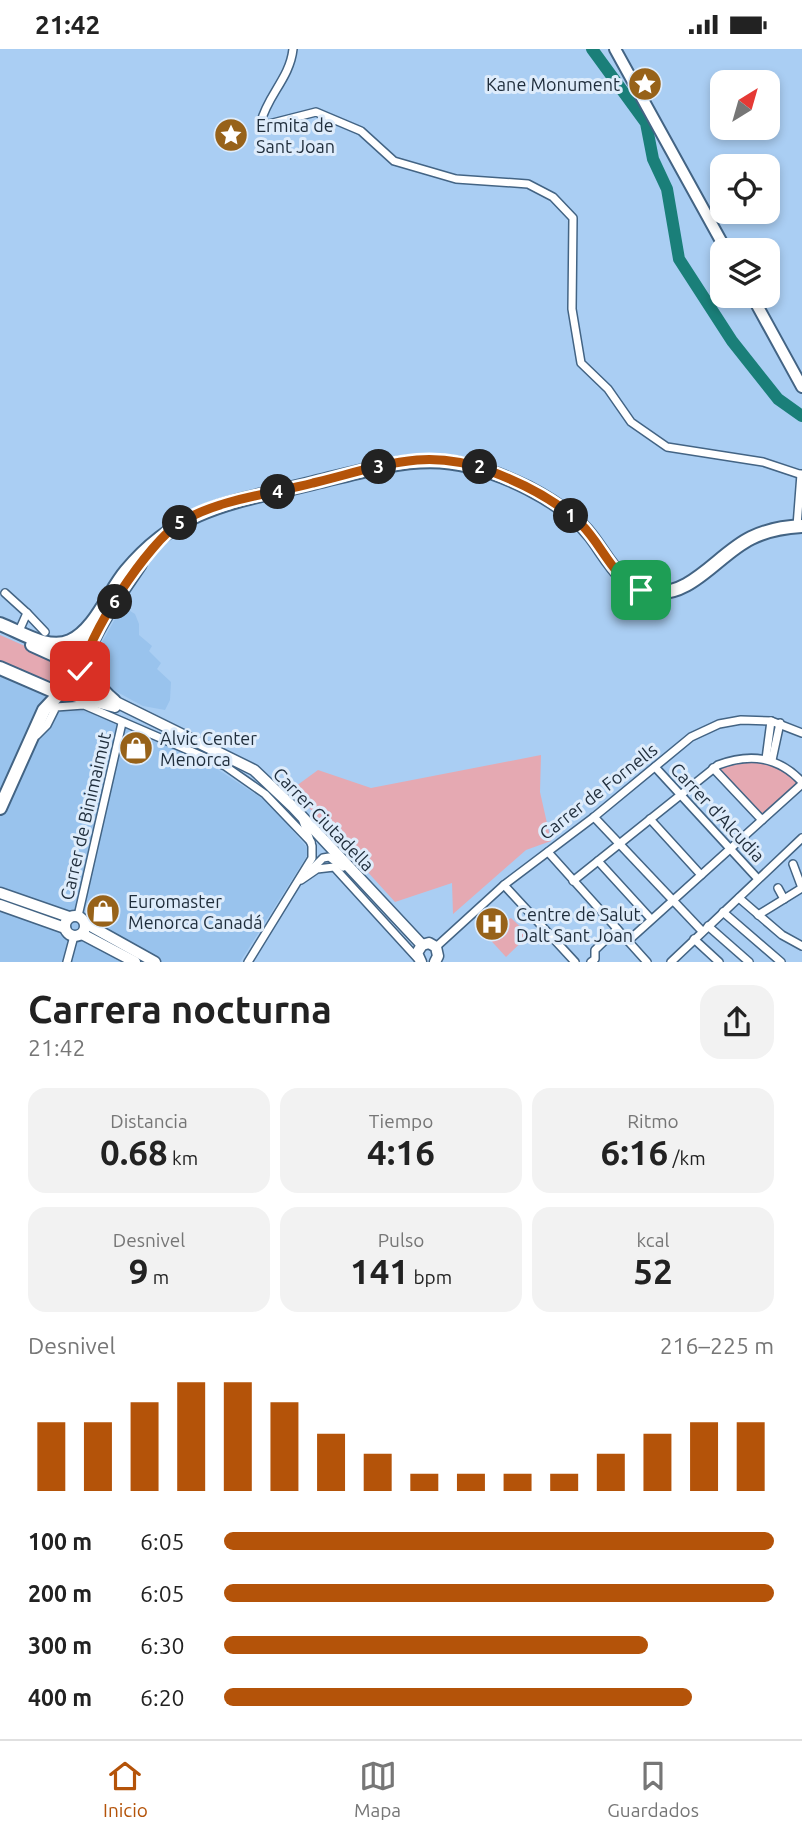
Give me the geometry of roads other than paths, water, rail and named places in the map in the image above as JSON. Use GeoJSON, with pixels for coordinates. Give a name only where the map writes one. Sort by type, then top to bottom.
{"type":"FeatureCollection","features":[{"type":"Feature","properties":{"kind":"main road"},"geometry":{"type":"LineString","coordinates":[[615,49],[719,238]]}},
{"type":"Feature","properties":{"kind":"main road"},"geometry":{"type":"LineString","coordinates":[[759,308],[802,387]]}},
{"type":"Feature","properties":{"kind":"main road"},"geometry":{"type":"LineString","coordinates":[[0,624],[55,645],[72,640],[87,626],[123,574],[148,548],[189,517],[224,505],[407,461],[450,460],[479,467],[545,498],[581,524],[620,576],[648,591],[678,590],[751,538],[800,526]]}},
{"type":"Feature","properties":{"kind":"main road"},"geometry":{"type":"LineString","coordinates":[[0,808],[47,704],[78,688],[88,649],[104,620],[140,565],[173,527]]}},
{"type":"Feature","properties":{"kind":"main road"},"geometry":{"type":"LineString","coordinates":[[56,655],[65,654],[84,639],[148,548]]}},
{"type":"Feature","properties":{"kind":"main road"},"geometry":{"type":"LineString","coordinates":[[104,620],[89,662],[97,683],[114,701]]}},
{"type":"Feature","properties":{"kind":"main road"},"geometry":{"type":"LineString","coordinates":[[0,631],[74,664],[81,675]]}},
{"type":"Feature","properties":{"kind":"main road"},"geometry":{"type":"LineString","coordinates":[[0,668],[62,694]]}},
{"type":"Feature","properties":{"kind":"street"},"geometry":{"type":"LineString","coordinates":[[293,49],[281,86],[264,109],[261,122],[269,124],[317,112],[361,131],[394,161],[456,179],[528,184],[553,197],[573,218],[572,309],[581,363],[608,389],[631,422],[667,447],[763,462],[801,474],[800,526]]}},
{"type":"Feature","properties":{"kind":"street"},"geometry":{"type":"LineString","coordinates":[[5,593],[45,632]]}},
{"type":"Feature","properties":{"kind":"street"},"geometry":{"type":"LineString","coordinates":[[19,631],[27,613]]}},
{"type":"Feature","properties":{"kind":"street","name":"Carrer Ciutadella"},"geometry":{"type":"LineString","coordinates":[[81,675],[114,701],[254,770],[301,815],[422,945]]}},
{"type":"Feature","properties":{"kind":"street","name":"Carrer Ciutadella"},"geometry":{"type":"LineString","coordinates":[[62,694],[89,698],[148,719]]}},
{"type":"Feature","properties":{"kind":"street"},"geometry":{"type":"LineString","coordinates":[[31,740],[47,725],[56,707],[84,705],[225,766],[247,779],[311,842]]}},
{"type":"Feature","properties":{"kind":"street","name":"Carrer de Fornells"},"geometry":{"type":"LineString","coordinates":[[436,947],[504,885],[594,817],[691,737],[719,724],[741,720],[775,722],[802,733]]}},
{"type":"Feature","properties":{"kind":"street"},"geometry":{"type":"LineString","coordinates":[[769,760],[775,722]]}},
{"type":"Feature","properties":{"kind":"street","name":"Carrer de Binimaimut"},"geometry":{"type":"LineString","coordinates":[[77,919],[122,723]]}},
{"type":"Feature","properties":{"kind":"street"},"geometry":{"type":"LineString","coordinates":[[573,881],[713,768],[743,757],[769,760],[802,783],[628,941]]}},
{"type":"Feature","properties":{"kind":"street","name":"Carrer d'Alcudia"},"geometry":{"type":"LineString","coordinates":[[655,767],[758,879]]}},
{"type":"Feature","properties":{"kind":"street"},"geometry":{"type":"LineString","coordinates":[[713,768],[762,820]]}},
{"type":"Feature","properties":{"kind":"street"},"geometry":{"type":"LineString","coordinates":[[248,962],[301,880],[312,858],[311,842],[301,815]]}},
{"type":"Feature","properties":{"kind":"street"},"geometry":{"type":"LineString","coordinates":[[594,817],[705,929],[749,962]]}},
{"type":"Feature","properties":{"kind":"street"},"geometry":{"type":"LineString","coordinates":[[650,819],[701,875]]}},
{"type":"Feature","properties":{"kind":"street"},"geometry":{"type":"LineString","coordinates":[[671,962],[802,838]]}},
{"type":"Feature","properties":{"kind":"street"},"geometry":{"type":"LineString","coordinates":[[548,852],[648,962]]}},
{"type":"Feature","properties":{"kind":"street"},"geometry":{"type":"LineString","coordinates":[[301,880],[318,862],[329,857],[363,882]]}},
{"type":"Feature","properties":{"kind":"street"},"geometry":{"type":"LineString","coordinates":[[598,861],[651,919]]}},
{"type":"Feature","properties":{"kind":"street"},"geometry":{"type":"LineString","coordinates":[[758,915],[802,888],[793,864]]}},
{"type":"Feature","properties":{"kind":"street","name":"Carrer Ciutadella"},"geometry":{"type":"LineString","coordinates":[[301,880],[317,869],[334,867],[420,960]]}},
{"type":"Feature","properties":{"kind":"street"},"geometry":{"type":"LineString","coordinates":[[504,885],[575,962]]}},
{"type":"Feature","properties":{"kind":"street"},"geometry":{"type":"LineString","coordinates":[[778,887],[784,899]]}},
{"type":"Feature","properties":{"kind":"street"},"geometry":{"type":"LineString","coordinates":[[0,893],[77,919],[155,962]]}},
{"type":"Feature","properties":{"kind":"street"},"geometry":{"type":"LineString","coordinates":[[738,898],[802,946]]}},
{"type":"Feature","properties":{"kind":"street"},"geometry":{"type":"LineString","coordinates":[[0,905],[65,928],[135,962]]}},
{"type":"Feature","properties":{"kind":"street"},"geometry":{"type":"LineString","coordinates":[[723,912],[781,962]]}},
{"type":"Feature","properties":{"kind":"street"},"geometry":{"type":"LineString","coordinates":[[65,928],[77,919]]}},
{"type":"Feature","properties":{"kind":"street"},"geometry":{"type":"LineString","coordinates":[[67,962],[78,935],[77,919]]}},
{"type":"Feature","properties":{"kind":"street"},"geometry":{"type":"LineString","coordinates":[[591,962],[595,959],[594,950],[617,929]]}},
{"type":"Feature","properties":{"kind":"street"},"geometry":{"type":"LineString","coordinates":[[694,939],[719,962]]}},
{"type":"Feature","properties":{"kind":"street"},"geometry":{"type":"LineString","coordinates":[[420,960],[417,952],[422,945],[429,943],[436,947],[436,961]]}},
{"type":"Feature","properties":{"kind":"street"},"geometry":{"type":"LineString","coordinates":[[679,954],[687,962]]}},
{"type":"Feature","properties":{"kind":"waterway"},"geometry":{"type":"LineString","coordinates":[[592,49],[646,123],[653,159],[667,189],[679,259],[732,341],[778,399],[802,416]]}},
{"type":"Feature","properties":{"kind":"place","name":"Kane Monument"},"geometry":{"type":"Point","coordinates":[645,84]}},
{"type":"Feature","properties":{"kind":"place","name":"Ermita de Sant Joan"},"geometry":{"type":"Point","coordinates":[231,135]}},
{"type":"Feature","properties":{"kind":"place","name":"Alvic Center Menorca"},"geometry":{"type":"Point","coordinates":[136,748]}},
{"type":"Feature","properties":{"kind":"place","name":"Euromaster Menorca Canadá"},"geometry":{"type":"Point","coordinates":[103,911]}},
{"type":"Feature","properties":{"kind":"place","name":"Centre de Salut Dalt Sant Joan"},"geometry":{"type":"Point","coordinates":[492,924]}}]}
